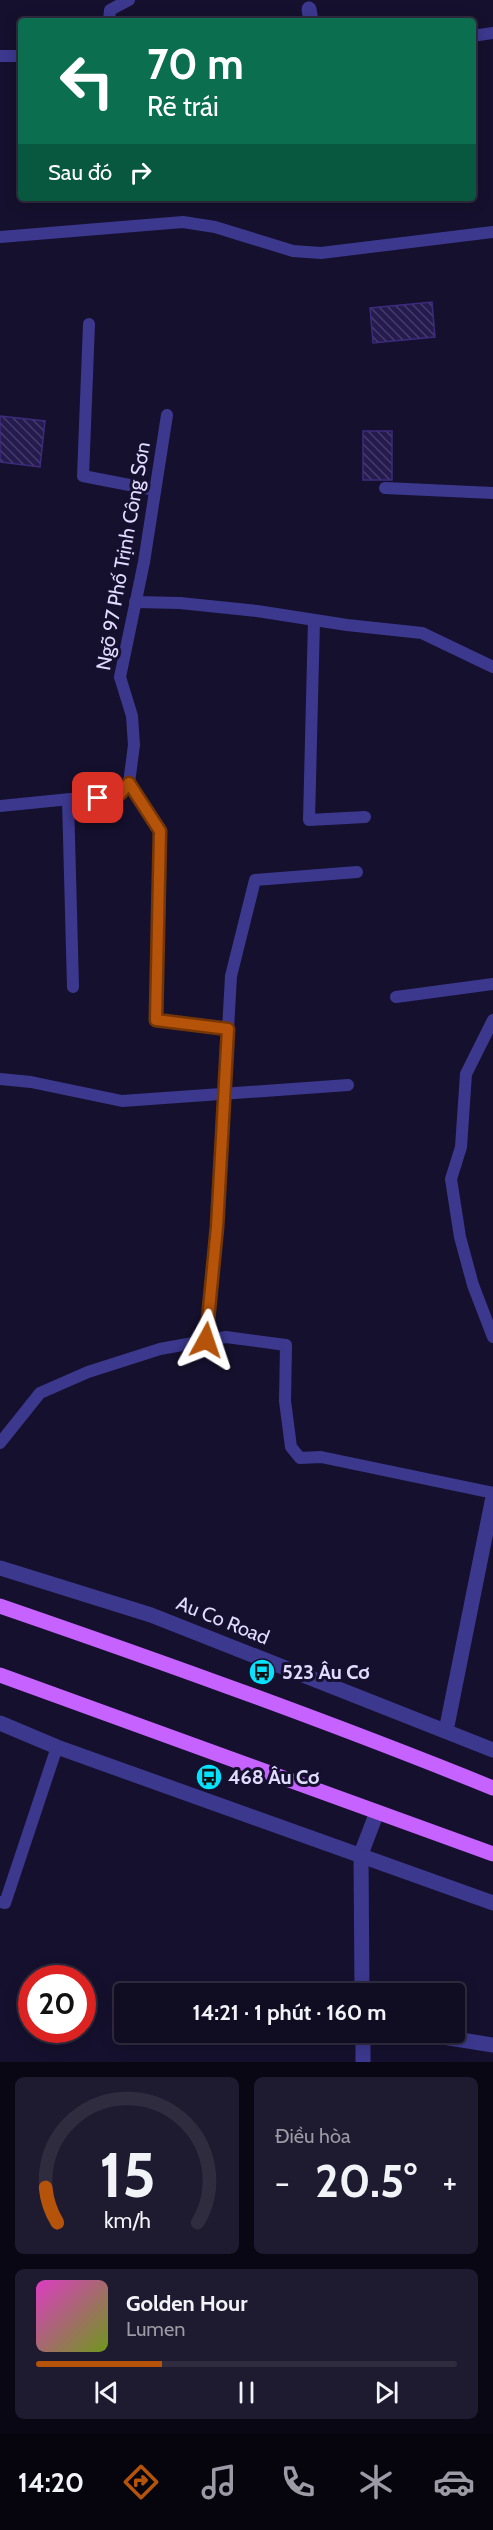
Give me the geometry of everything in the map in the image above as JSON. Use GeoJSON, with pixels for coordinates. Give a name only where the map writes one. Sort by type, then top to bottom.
{"type":"FeatureCollection","features":[{"type":"Feature","properties":{"kind":"main road"},"geometry":{"type":"LineString","coordinates":[[0,1606],[163,1661],[491,1785]]}},
{"type":"Feature","properties":{"kind":"main road"},"geometry":{"type":"LineString","coordinates":[[0,1675],[493,1854]]}},
{"type":"Feature","properties":{"kind":"street"},"geometry":{"type":"LineString","coordinates":[[446,1731],[493,1495]]}},
{"type":"Feature","properties":{"kind":"street","name":"Au Co Road"},"geometry":{"type":"LineString","coordinates":[[0,1568],[151,1615],[493,1750]]}},
{"type":"Feature","properties":{"kind":"street"},"geometry":{"type":"LineString","coordinates":[[0,1723],[57,1747],[493,1903]]}},
{"type":"Feature","properties":{"kind":"street"},"geometry":{"type":"LineString","coordinates":[[362,1983],[361,1854],[377,1812]]}},
{"type":"Feature","properties":{"kind":"street"},"geometry":{"type":"LineString","coordinates":[[465,2041],[493,2045]]}},
{"type":"Feature","properties":{"kind":"street"},"geometry":{"type":"LineString","coordinates":[[363,2043],[363,2062]]}},
{"type":"Feature","properties":{"kind":"lane"},"geometry":{"type":"LineString","coordinates":[[109,18],[110,10],[129,0]]}},
{"type":"Feature","properties":{"kind":"lane"},"geometry":{"type":"LineString","coordinates":[[476,35],[493,33]]}},
{"type":"Feature","properties":{"kind":"lane"},"geometry":{"type":"LineString","coordinates":[[0,56],[18,56]]}},
{"type":"Feature","properties":{"kind":"lane"},"geometry":{"type":"LineString","coordinates":[[0,237],[183,222],[215,227],[293,251],[321,253],[493,232]]}},
{"type":"Feature","properties":{"kind":"lane"},"geometry":{"type":"LineString","coordinates":[[89,324],[83,476],[155,490]]}},
{"type":"Feature","properties":{"kind":"lane","name":"Ngõ 97 Phố Trịnh Công Sơn"},"geometry":{"type":"LineString","coordinates":[[129,783],[134,745],[132,717],[120,676],[167,415]]}},
{"type":"Feature","properties":{"kind":"lane"},"geometry":{"type":"LineString","coordinates":[[385,488],[493,493]]}},
{"type":"Feature","properties":{"kind":"lane"},"geometry":{"type":"LineString","coordinates":[[135,602],[227,608],[422,633],[493,667]]}},
{"type":"Feature","properties":{"kind":"lane"},"geometry":{"type":"LineString","coordinates":[[314,620],[309,820],[365,817]]}},
{"type":"Feature","properties":{"kind":"lane"},"geometry":{"type":"LineString","coordinates":[[0,806],[120,794],[129,783],[160,831],[156,1020],[228,1029]]}},
{"type":"Feature","properties":{"kind":"lane"},"geometry":{"type":"LineString","coordinates":[[68,800],[73,987]]}},
{"type":"Feature","properties":{"kind":"lane"},"geometry":{"type":"LineString","coordinates":[[206,1340],[217,1227],[231,976],[255,880],[357,873]]}},
{"type":"Feature","properties":{"kind":"lane"},"geometry":{"type":"LineString","coordinates":[[396,997],[493,984]]}},
{"type":"Feature","properties":{"kind":"lane"},"geometry":{"type":"LineString","coordinates":[[493,1020],[466,1074],[461,1147],[451,1179],[460,1237],[473,1285],[493,1337]]}},
{"type":"Feature","properties":{"kind":"lane"},"geometry":{"type":"LineString","coordinates":[[0,1079],[31,1082],[122,1101],[348,1085]]}},
{"type":"Feature","properties":{"kind":"lane"},"geometry":{"type":"LineString","coordinates":[[0,1443],[40,1394],[88,1372],[160,1349],[226,1337],[286,1345],[285,1401],[291,1447],[300,1458],[321,1457],[493,1495]]}},
{"type":"Feature","properties":{"kind":"lane"},"geometry":{"type":"LineString","coordinates":[[0,1902],[5,1903],[57,1747]]}},
{"type":"Feature","properties":{"kind":"building"},"geometry":{"type":"Polygon","coordinates":[[[432,302],[435,337],[373,343],[370,308],[432,302]]]}},
{"type":"Feature","properties":{"kind":"building"},"geometry":{"type":"Polygon","coordinates":[[[0,416],[45,421],[40,467],[0,462],[0,416]]]}},
{"type":"Feature","properties":{"kind":"building"},"geometry":{"type":"Polygon","coordinates":[[[363,431],[392,431],[392,480],[363,480],[363,431]]]}},
{"type":"Feature","properties":{"kind":"place","name":"523 Âu Cơ"},"geometry":{"type":"Point","coordinates":[262,1672]}},
{"type":"Feature","properties":{"kind":"place","name":"468 Âu Cơ"},"geometry":{"type":"Point","coordinates":[209,1777]}},
{"type":"Feature","properties":{"kind":"route"},"geometry":{"type":"LineString","coordinates":[[98,798],[120,794],[129,783],[160,831],[156,1020],[228,1029],[217,1227],[206,1340]]}}]}
